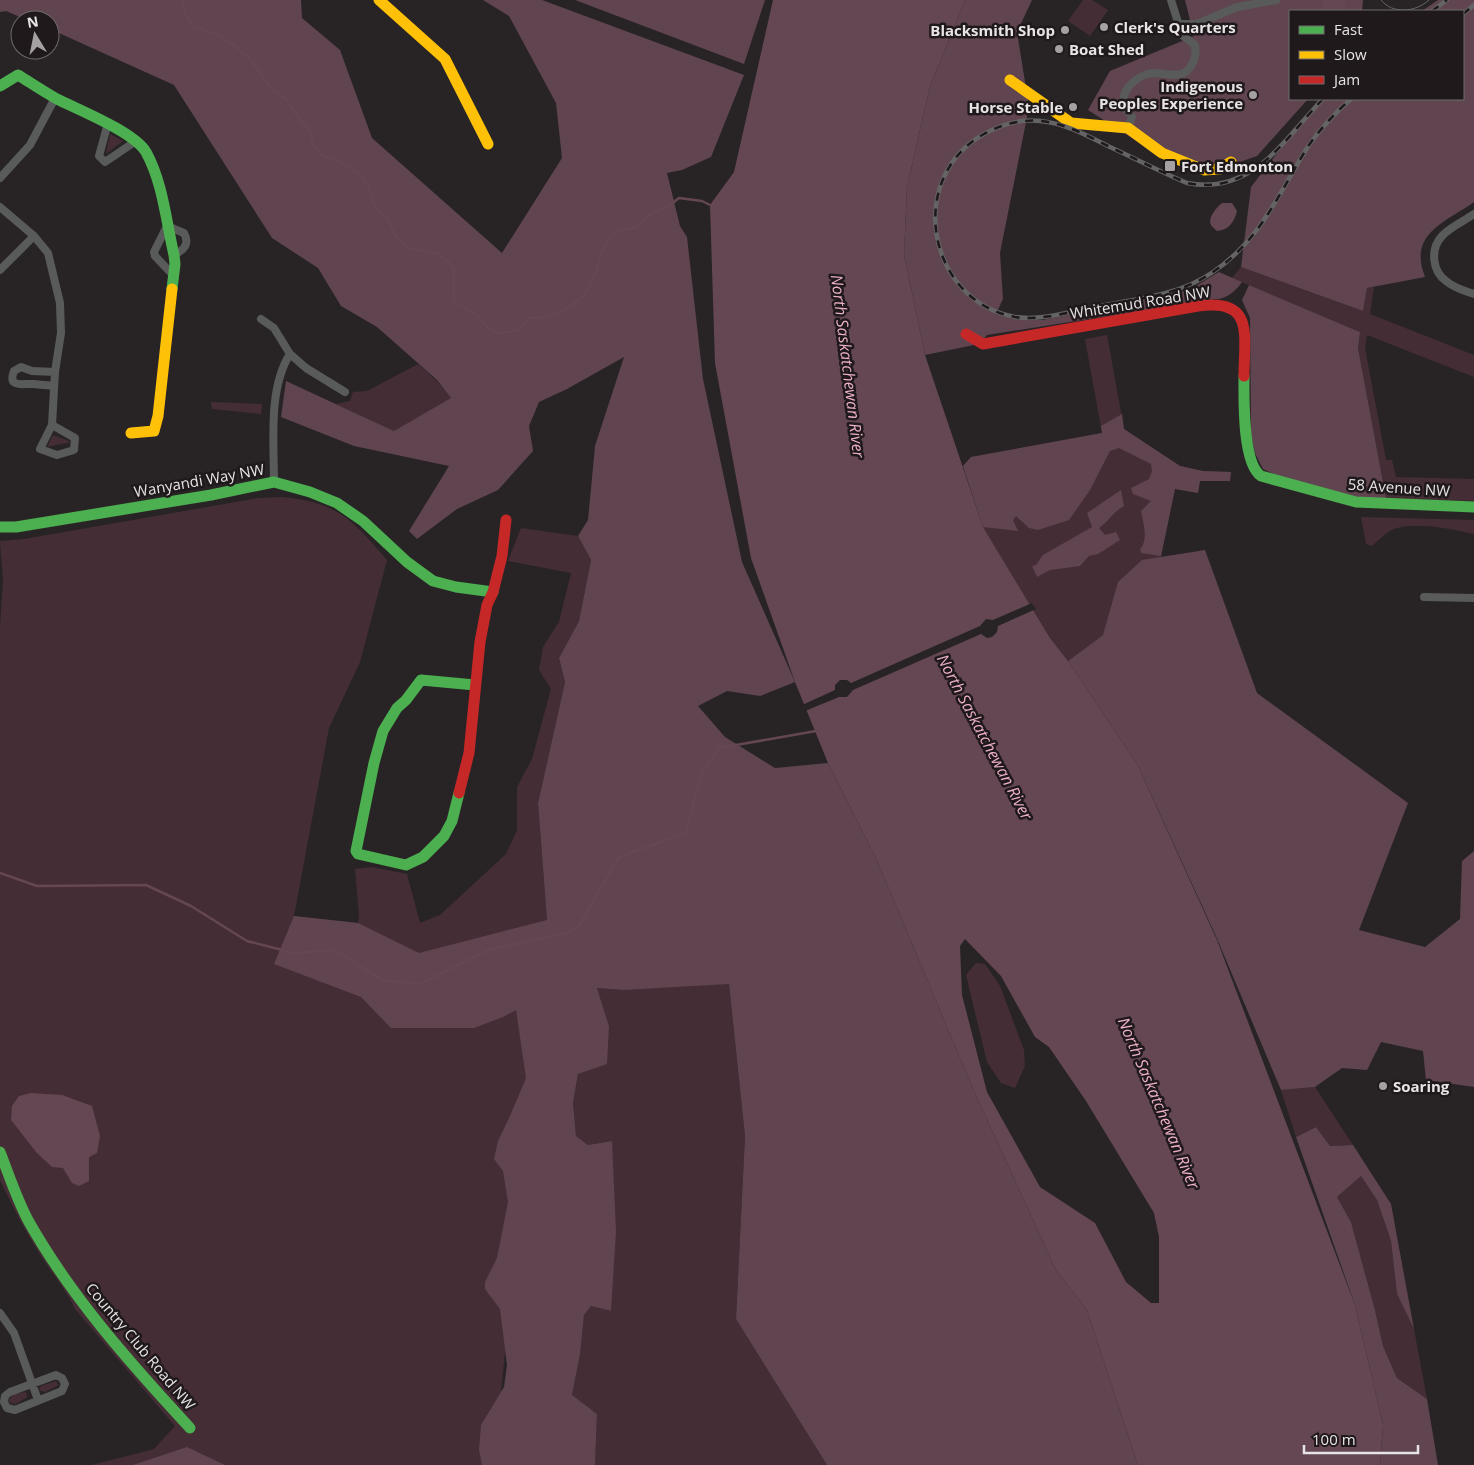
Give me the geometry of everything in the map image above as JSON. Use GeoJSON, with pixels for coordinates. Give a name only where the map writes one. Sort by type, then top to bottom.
{"type":"FeatureCollection","features":[{"type":"Feature","properties":{"kind":"street"},"geometry":{"type":"LineString","coordinates":[[379,0],[445,59],[488,144]]}},
{"type":"Feature","properties":{"kind":"street"},"geometry":{"type":"LineString","coordinates":[[1128,128],[1132,117],[1126,110],[1124,95],[1132,82],[1148,74],[1171,76],[1182,74],[1188,71],[1194,61],[1195,45],[1182,35],[1171,0]]}},
{"type":"Feature","properties":{"kind":"street"},"geometry":{"type":"LineString","coordinates":[[1178,24],[1198,24],[1237,7],[1276,0]]}},
{"type":"Feature","properties":{"kind":"street"},"geometry":{"type":"LineString","coordinates":[[0,86],[18,75],[55,98],[108,123],[136,141],[145,150],[159,182],[174,255],[158,416],[154,431],[131,433]]}},
{"type":"Feature","properties":{"kind":"street"},"geometry":{"type":"LineString","coordinates":[[1010,80],[1071,123],[1128,128],[1162,152],[1204,170],[1220,169],[1231,162]]}},
{"type":"Feature","properties":{"kind":"street"},"geometry":{"type":"LineString","coordinates":[[0,178],[30,145],[55,98]]}},
{"type":"Feature","properties":{"kind":"street"},"geometry":{"type":"LineString","coordinates":[[108,123],[99,156],[105,162],[136,141]]}},
{"type":"Feature","properties":{"kind":"street"},"geometry":{"type":"LineString","coordinates":[[0,207],[34,236],[48,253],[60,302],[61,333],[55,372],[52,425],[40,449],[57,455],[74,450],[75,438],[52,425]]}},
{"type":"Feature","properties":{"kind":"street"},"geometry":{"type":"LineString","coordinates":[[1474,214],[1442,236],[1436,247],[1434,259],[1436,270],[1442,279],[1451,285],[1474,294]]}},
{"type":"Feature","properties":{"kind":"street"},"geometry":{"type":"LineString","coordinates":[[167,226],[184,233],[187,239],[185,248],[174,255]]}},
{"type":"Feature","properties":{"kind":"street"},"geometry":{"type":"LineString","coordinates":[[167,226],[154,252],[155,256],[173,275]]}},
{"type":"Feature","properties":{"kind":"street"},"geometry":{"type":"LineString","coordinates":[[0,270],[34,236]]}},
{"type":"Feature","properties":{"kind":"street","name":"Whitemud Road NW"},"geometry":{"type":"LineString","coordinates":[[966,334],[983,344],[1214,304],[1233,308],[1240,316],[1244,327],[1246,433],[1249,454],[1256,472],[1264,478]]}},
{"type":"Feature","properties":{"kind":"street"},"geometry":{"type":"LineString","coordinates":[[261,319],[274,328],[290,354],[306,368],[345,392]]}},
{"type":"Feature","properties":{"kind":"street"},"geometry":{"type":"LineString","coordinates":[[274,482],[276,394],[282,366],[290,354]]}},
{"type":"Feature","properties":{"kind":"street"},"geometry":{"type":"LineString","coordinates":[[54,386],[20,385],[12,377],[14,371],[21,367],[32,371],[55,372]]}},
{"type":"Feature","properties":{"kind":"street","name":"58 Avenue NW"},"geometry":{"type":"LineString","coordinates":[[1264,478],[1356,502],[1474,507]]}},
{"type":"Feature","properties":{"kind":"street","name":"Wanyandi Way NW"},"geometry":{"type":"LineString","coordinates":[[0,527],[16,527],[274,482],[310,492],[337,503],[363,521],[407,562],[433,581],[456,587],[493,592]]}},
{"type":"Feature","properties":{"kind":"street"},"geometry":{"type":"LineString","coordinates":[[475,685],[421,680],[406,700],[397,708],[383,731],[374,763],[357,841],[356,851],[358,854],[406,865],[423,857],[444,836],[452,821],[469,753],[480,642],[502,556],[506,520]]}},
{"type":"Feature","properties":{"kind":"street"},"geometry":{"type":"LineString","coordinates":[[1424,597],[1474,598]]}},
{"type":"Feature","properties":{"kind":"street","name":"Country Club Road NW"},"geometry":{"type":"LineString","coordinates":[[0,1152],[28,1220],[79,1299],[131,1363],[190,1428]]}},
{"type":"Feature","properties":{"kind":"street"},"geometry":{"type":"LineString","coordinates":[[0,1313],[3,1324],[14,1333],[38,1400]]}},
{"type":"Feature","properties":{"kind":"street"},"geometry":{"type":"LineString","coordinates":[[56,1376],[62,1378],[65,1384],[62,1391],[38,1400],[15,1410],[7,1408],[4,1396],[32,1383],[56,1376]]}},
{"type":"Feature","properties":{"kind":"shaded area"},"geometry":{"type":"Polygon","coordinates":[[[0,0],[301,0],[302,18],[340,50],[372,138],[502,253],[562,158],[556,103],[509,16],[483,0],[542,0],[744,75],[711,157],[682,170],[667,173],[680,226],[687,237],[703,379],[742,562],[795,682],[760,696],[727,691],[698,706],[725,737],[775,768],[828,763],[876,858],[974,1091],[1056,1270],[1087,1310],[1138,1465],[827,1465],[736,1319],[745,1136],[729,984],[623,990],[597,988],[609,1026],[607,1064],[578,1074],[573,1103],[576,1136],[588,1145],[612,1141],[616,1232],[611,1311],[591,1306],[584,1315],[580,1355],[572,1395],[597,1414],[595,1465],[482,1465],[479,1450],[481,1425],[504,1387],[507,1365],[500,1309],[485,1289],[485,1282],[497,1258],[508,1202],[503,1171],[494,1159],[498,1141],[526,1078],[516,1010],[474,1028],[391,1028],[361,997],[274,964],[294,916],[358,923],[419,953],[547,920],[538,803],[565,682],[559,658],[579,621],[591,560],[578,536],[588,520],[595,446],[624,357],[567,389],[539,402],[529,426],[533,451],[498,490],[457,509],[417,539],[409,531],[449,466],[354,446],[281,417],[286,381],[394,431],[451,398],[437,380],[377,327],[341,306],[318,268],[272,238],[174,85],[60,34],[60,10],[10,10],[10,13],[0,12],[0,0]]]}},
{"type":"Feature","properties":{"kind":"shaded area"},"geometry":{"type":"Polygon","coordinates":[[[575,0],[765,0],[744,64],[575,0]]]}},
{"type":"Feature","properties":{"kind":"shaded area"},"geometry":{"type":"Polygon","coordinates":[[[965,0],[1032,0],[1017,32],[1029,107],[1000,253],[1003,299],[996,314],[1019,320],[1043,320],[1161,297],[1191,289],[1219,272],[1242,282],[1237,289],[1219,299],[987,335],[979,344],[925,355],[904,255],[907,187],[930,86],[965,0]]]}},
{"type":"Feature","properties":{"kind":"shaded area"},"geometry":{"type":"Polygon","coordinates":[[[1083,0],[1092,0],[1108,10],[1090,36],[1068,21],[1083,0]]]}},
{"type":"Feature","properties":{"kind":"shaded area"},"geometry":{"type":"Polygon","coordinates":[[[1185,0],[1363,0],[1362,10],[1289,10],[1289,100],[1307,100],[1257,156],[1234,164],[1212,167],[1160,156],[1088,110],[1110,71],[1194,36],[1185,0]]]}},
{"type":"Feature","properties":{"kind":"shaded area"},"geometry":{"type":"Polygon","coordinates":[[[1438,0],[1474,0],[1474,202],[1441,224],[1425,240],[1421,250],[1421,262],[1425,277],[1367,288],[1363,311],[1241,267],[1251,187],[1318,100],[1464,100],[1464,10],[1423,10],[1438,0]]]}},
{"type":"Feature","properties":{"kind":"shaded area"},"geometry":{"type":"Polygon","coordinates":[[[110,134],[123,141],[106,154],[110,134]]]}},
{"type":"Feature","properties":{"kind":"shaded area"},"geometry":{"type":"Polygon","coordinates":[[[1241,267],[1363,311],[1367,288],[1374,287],[1370,314],[1474,355],[1474,377],[1367,335],[1365,348],[1386,460],[1392,460],[1396,477],[1474,479],[1474,501],[1386,498],[1358,348],[1360,332],[1232,278],[1241,267]]]}},
{"type":"Feature","properties":{"kind":"shaded area"},"geometry":{"type":"Polygon","coordinates":[[[1249,285],[1360,332],[1358,348],[1386,498],[1358,498],[1284,479],[1263,469],[1255,453],[1251,435],[1250,318],[1242,300],[1249,285]]]}},
{"type":"Feature","properties":{"kind":"shaded area"},"geometry":{"type":"Polygon","coordinates":[[[1107,335],[1124,429],[1180,466],[1203,471],[1231,472],[1230,481],[1200,481],[1198,493],[1175,489],[1151,605],[1103,635],[1068,661],[1050,638],[983,527],[963,466],[971,457],[1102,433],[1085,339],[1107,335]]]}},
{"type":"Feature","properties":{"kind":"shaded area"},"geometry":{"type":"Polygon","coordinates":[[[418,364],[437,381],[452,399],[394,431],[336,404],[350,401],[353,392],[367,391],[418,364]]]}},
{"type":"Feature","properties":{"kind":"shaded area"},"geometry":{"type":"Polygon","coordinates":[[[211,402],[262,404],[261,414],[212,409],[211,402]]]}},
{"type":"Feature","properties":{"kind":"shaded area"},"geometry":{"type":"Polygon","coordinates":[[[1122,414],[1124,429],[1180,466],[1203,471],[1231,472],[1230,481],[1200,481],[1198,493],[1175,489],[1161,556],[1141,553],[1140,549],[1145,536],[1141,511],[1151,501],[1133,494],[1131,488],[1149,479],[1152,471],[1151,464],[1119,448],[1110,451],[1090,490],[1069,520],[1038,530],[1029,528],[1016,516],[1013,520],[1018,531],[983,527],[963,466],[971,457],[1102,433],[1101,426],[1122,414]]]}},
{"type":"Feature","properties":{"kind":"shaded area"},"geometry":{"type":"Polygon","coordinates":[[[53,435],[71,442],[47,447],[53,435]]]}},
{"type":"Feature","properties":{"kind":"shaded area"},"geometry":{"type":"Polygon","coordinates":[[[1121,490],[1124,506],[1099,528],[1105,535],[1116,532],[1120,540],[1098,554],[1089,556],[1080,566],[1050,570],[1037,577],[1032,566],[1036,565],[1043,555],[1092,527],[1087,513],[1121,490]]]}},
{"type":"Feature","properties":{"kind":"shaded area"},"geometry":{"type":"Polygon","coordinates":[[[282,497],[313,502],[335,511],[360,530],[387,560],[360,662],[329,728],[294,916],[358,923],[355,869],[372,867],[407,874],[420,923],[440,915],[506,854],[517,830],[517,787],[532,759],[551,689],[539,670],[543,647],[559,622],[571,573],[508,561],[521,528],[578,536],[591,560],[579,621],[559,658],[565,682],[538,803],[547,920],[494,1465],[92,1465],[154,1449],[175,1426],[75,1309],[31,1240],[0,1180],[0,628],[3,580],[0,541],[24,539],[259,498],[282,497]]]}},
{"type":"Feature","properties":{"kind":"shaded area"},"geometry":{"type":"Polygon","coordinates":[[[1361,517],[1474,520],[1474,534],[1436,527],[1405,526],[1390,531],[1372,546],[1366,544],[1361,517]]]}},
{"type":"Feature","properties":{"kind":"shaded area"},"geometry":{"type":"Polygon","coordinates":[[[1205,550],[1257,693],[1408,803],[1359,930],[1425,947],[1460,919],[1462,861],[1474,851],[1474,1087],[1426,1080],[1423,1051],[1381,1042],[1367,1070],[1342,1068],[1315,1087],[1281,1090],[1215,934],[1137,764],[1068,661],[1103,635],[1118,582],[1142,560],[1205,550]]]}},
{"type":"Feature","properties":{"kind":"shaded area"},"geometry":{"type":"Polygon","coordinates":[[[976,963],[985,964],[1000,986],[1024,1050],[1025,1066],[1015,1088],[1001,1083],[987,1062],[966,975],[976,963]]]}},
{"type":"Feature","properties":{"kind":"shaded area"},"geometry":{"type":"Polygon","coordinates":[[[653,982],[729,984],[745,1136],[736,1319],[827,1465],[595,1465],[597,1414],[572,1396],[580,1355],[584,1315],[591,1306],[611,1311],[612,1141],[588,1145],[576,1136],[573,1103],[578,1074],[609,1026],[597,988],[623,990],[653,982]]]}},
{"type":"Feature","properties":{"kind":"shaded area"},"geometry":{"type":"Polygon","coordinates":[[[1315,1087],[1353,1145],[1330,1146],[1316,1127],[1296,1137],[1281,1090],[1315,1087]]]}},
{"type":"Feature","properties":{"kind":"shaded area"},"geometry":{"type":"Polygon","coordinates":[[[1316,1127],[1330,1146],[1353,1145],[1391,1204],[1414,1329],[1397,1294],[1391,1241],[1377,1200],[1361,1176],[1337,1197],[1351,1222],[1383,1346],[1397,1378],[1427,1399],[1438,1465],[1380,1465],[1383,1425],[1355,1305],[1296,1137],[1316,1127]]]}},
{"type":"Feature","properties":{"kind":"shaded area"},"geometry":{"type":"Polygon","coordinates":[[[1361,1176],[1377,1200],[1391,1241],[1397,1294],[1414,1329],[1427,1399],[1397,1378],[1383,1346],[1351,1222],[1337,1197],[1361,1176]]]}},
{"type":"Feature","properties":{"kind":"shaded area"},"geometry":{"type":"Polygon","coordinates":[[[56,1381],[59,1385],[45,1392],[39,1390],[41,1386],[56,1381]]]}},
{"type":"Feature","properties":{"kind":"shaded area"},"geometry":{"type":"Polygon","coordinates":[[[26,1392],[27,1397],[16,1404],[10,1403],[9,1400],[14,1394],[26,1392]]]}},
{"type":"Feature","properties":{"kind":"shaded area"},"geometry":{"type":"Polygon","coordinates":[[[187,1447],[225,1465],[133,1465],[187,1447]]]}},
{"type":"Feature","properties":{"kind":"water","name":"North Saskatchewan River"},"geometry":{"type":"Polygon","coordinates":[[[773,0],[965,0],[930,86],[907,187],[904,255],[925,355],[983,527],[1050,638],[1068,661],[1137,764],[1217,940],[1355,1305],[1383,1425],[1380,1465],[1138,1465],[1087,1310],[1056,1270],[974,1091],[876,858],[828,763],[795,682],[751,558],[715,363],[710,205],[734,172],[773,0]],[[965,939],[960,946],[962,995],[987,1092],[1040,1187],[1095,1223],[1126,1282],[1151,1303],[1159,1303],[1159,1237],[1154,1213],[1086,1101],[1049,1047],[1035,1037],[1001,976],[965,939]]]}},
{"type":"Feature","properties":{"kind":"water"},"geometry":{"type":"Polygon","coordinates":[[[1323,0],[1345,0],[1346,10],[1321,10],[1323,0]]]}},
{"type":"Feature","properties":{"kind":"water"},"geometry":{"type":"Polygon","coordinates":[[[1222,203],[1232,203],[1237,211],[1230,225],[1225,229],[1217,231],[1211,226],[1210,219],[1222,203]]]}},
{"type":"Feature","properties":{"kind":"water"},"geometry":{"type":"Polygon","coordinates":[[[31,1093],[62,1095],[92,1106],[100,1136],[97,1153],[89,1157],[89,1181],[79,1186],[72,1183],[63,1168],[52,1167],[37,1153],[11,1120],[12,1106],[19,1096],[31,1093]]]}},
{"type":"Feature","properties":{"kind":"pier"},"geometry":{"type":"Polygon","coordinates":[[[1032,603],[1036,609],[998,626],[997,632],[992,637],[987,638],[981,634],[853,690],[847,697],[839,697],[805,711],[802,705],[835,690],[835,685],[840,680],[847,680],[851,683],[980,626],[986,619],[993,620],[1032,603]]]}},
{"type":"Feature","properties":{"kind":"waterway"},"geometry":{"type":"LineString","coordinates":[[181,0],[192,26],[216,34],[234,45],[251,60],[273,91],[285,98],[300,120],[310,130],[313,144],[322,156],[337,160],[362,176],[369,188],[374,206],[387,218],[396,237],[410,249],[438,253],[454,267],[454,301],[478,316],[489,329],[500,333],[517,331],[530,318],[549,316],[567,308],[583,296],[593,280],[604,249],[615,231],[637,227],[648,215],[670,205],[679,198],[702,201],[710,205]]}},
{"type":"Feature","properties":{"kind":"waterway"},"geometry":{"type":"LineString","coordinates":[[0,873],[37,886],[146,885],[191,906],[247,941],[294,953],[335,950],[382,980],[420,984],[488,950],[567,933],[580,924],[619,857],[686,833],[701,775],[719,748],[816,731]]}},
{"type":"Feature","properties":{"kind":"tram line"},"geometry":{"type":"LineString","coordinates":[[1381,0],[1386,5],[1398,10],[1418,7],[1429,0]]}},
{"type":"Feature","properties":{"kind":"railway"},"geometry":{"type":"LineString","coordinates":[[1433,10],[1447,0]]}},
{"type":"Feature","properties":{"kind":"railway"},"geometry":{"type":"LineString","coordinates":[[1464,13],[1474,5]]}},
{"type":"Feature","properties":{"kind":"railway"},"geometry":{"type":"LineString","coordinates":[[1322,100],[1265,161],[1249,173],[1231,181],[1210,185],[1187,183],[1085,134],[1058,124],[1025,121],[1010,123],[997,128],[984,134],[959,154],[943,179],[936,207],[937,236],[946,264],[962,288],[985,306],[1015,317],[1025,318],[1057,315],[1144,298],[1187,286],[1213,272],[1244,245],[1268,214],[1309,145],[1328,121],[1350,100]]}},
{"type":"Feature","properties":{"kind":"traffic: fast"},"geometry":{"type":"LineString","coordinates":[[0,86],[18,75],[57,99],[118,129],[140,144],[152,164],[163,202],[175,264],[172,289]]}},
{"type":"Feature","properties":{"kind":"traffic: fast"},"geometry":{"type":"LineString","coordinates":[[1244,376],[1244,414],[1247,444],[1250,458],[1261,476],[1356,502],[1474,507]]}},
{"type":"Feature","properties":{"kind":"traffic: fast"},"geometry":{"type":"LineString","coordinates":[[0,527],[16,527],[211,495],[274,482],[310,492],[337,503],[363,521],[407,562],[433,581],[456,587],[493,592]]}},
{"type":"Feature","properties":{"kind":"traffic: fast"},"geometry":{"type":"LineString","coordinates":[[459,793],[452,821],[444,836],[423,857],[406,865],[358,854],[356,851],[374,763],[383,731],[397,708],[406,700],[421,680],[475,685]]}},
{"type":"Feature","properties":{"kind":"traffic: fast"},"geometry":{"type":"LineString","coordinates":[[0,1152],[29,1222],[64,1277],[124,1355],[190,1428]]}},
{"type":"Feature","properties":{"kind":"traffic: slow"},"geometry":{"type":"LineString","coordinates":[[379,0],[445,59],[488,144]]}},
{"type":"Feature","properties":{"kind":"traffic: slow"},"geometry":{"type":"LineString","coordinates":[[1010,80],[1071,123],[1128,128],[1162,153],[1204,170],[1220,169],[1231,162]]}},
{"type":"Feature","properties":{"kind":"traffic: slow"},"geometry":{"type":"LineString","coordinates":[[131,433],[154,431],[158,416],[172,289]]}},
{"type":"Feature","properties":{"kind":"traffic: jam"},"geometry":{"type":"LineString","coordinates":[[966,334],[983,344],[1198,306],[1216,305],[1229,308],[1238,314],[1242,323],[1245,347],[1244,376]]}},
{"type":"Feature","properties":{"kind":"traffic: jam"},"geometry":{"type":"LineString","coordinates":[[459,793],[469,753],[480,642],[487,605],[493,592],[502,556],[506,520]]}},
{"type":"Feature","properties":{"kind":"place","name":"Clerk's Quarters"},"geometry":{"type":"Point","coordinates":[1104,27]}},
{"type":"Feature","properties":{"kind":"place","name":"Blacksmith Shop"},"geometry":{"type":"Point","coordinates":[1065,30]}},
{"type":"Feature","properties":{"kind":"place","name":"Boat Shed"},"geometry":{"type":"Point","coordinates":[1059,49]}},
{"type":"Feature","properties":{"kind":"place","name":"Indigenous Peoples Experience"},"geometry":{"type":"Point","coordinates":[1253,95]}},
{"type":"Feature","properties":{"kind":"place","name":"Horse Stable"},"geometry":{"type":"Point","coordinates":[1073,107]}},
{"type":"Feature","properties":{"kind":"place","name":"Fort Edmonton"},"geometry":{"type":"Point","coordinates":[1170,166]}},
{"type":"Feature","properties":{"kind":"place","name":"Soaring"},"geometry":{"type":"Point","coordinates":[1383,1086]}}]}
